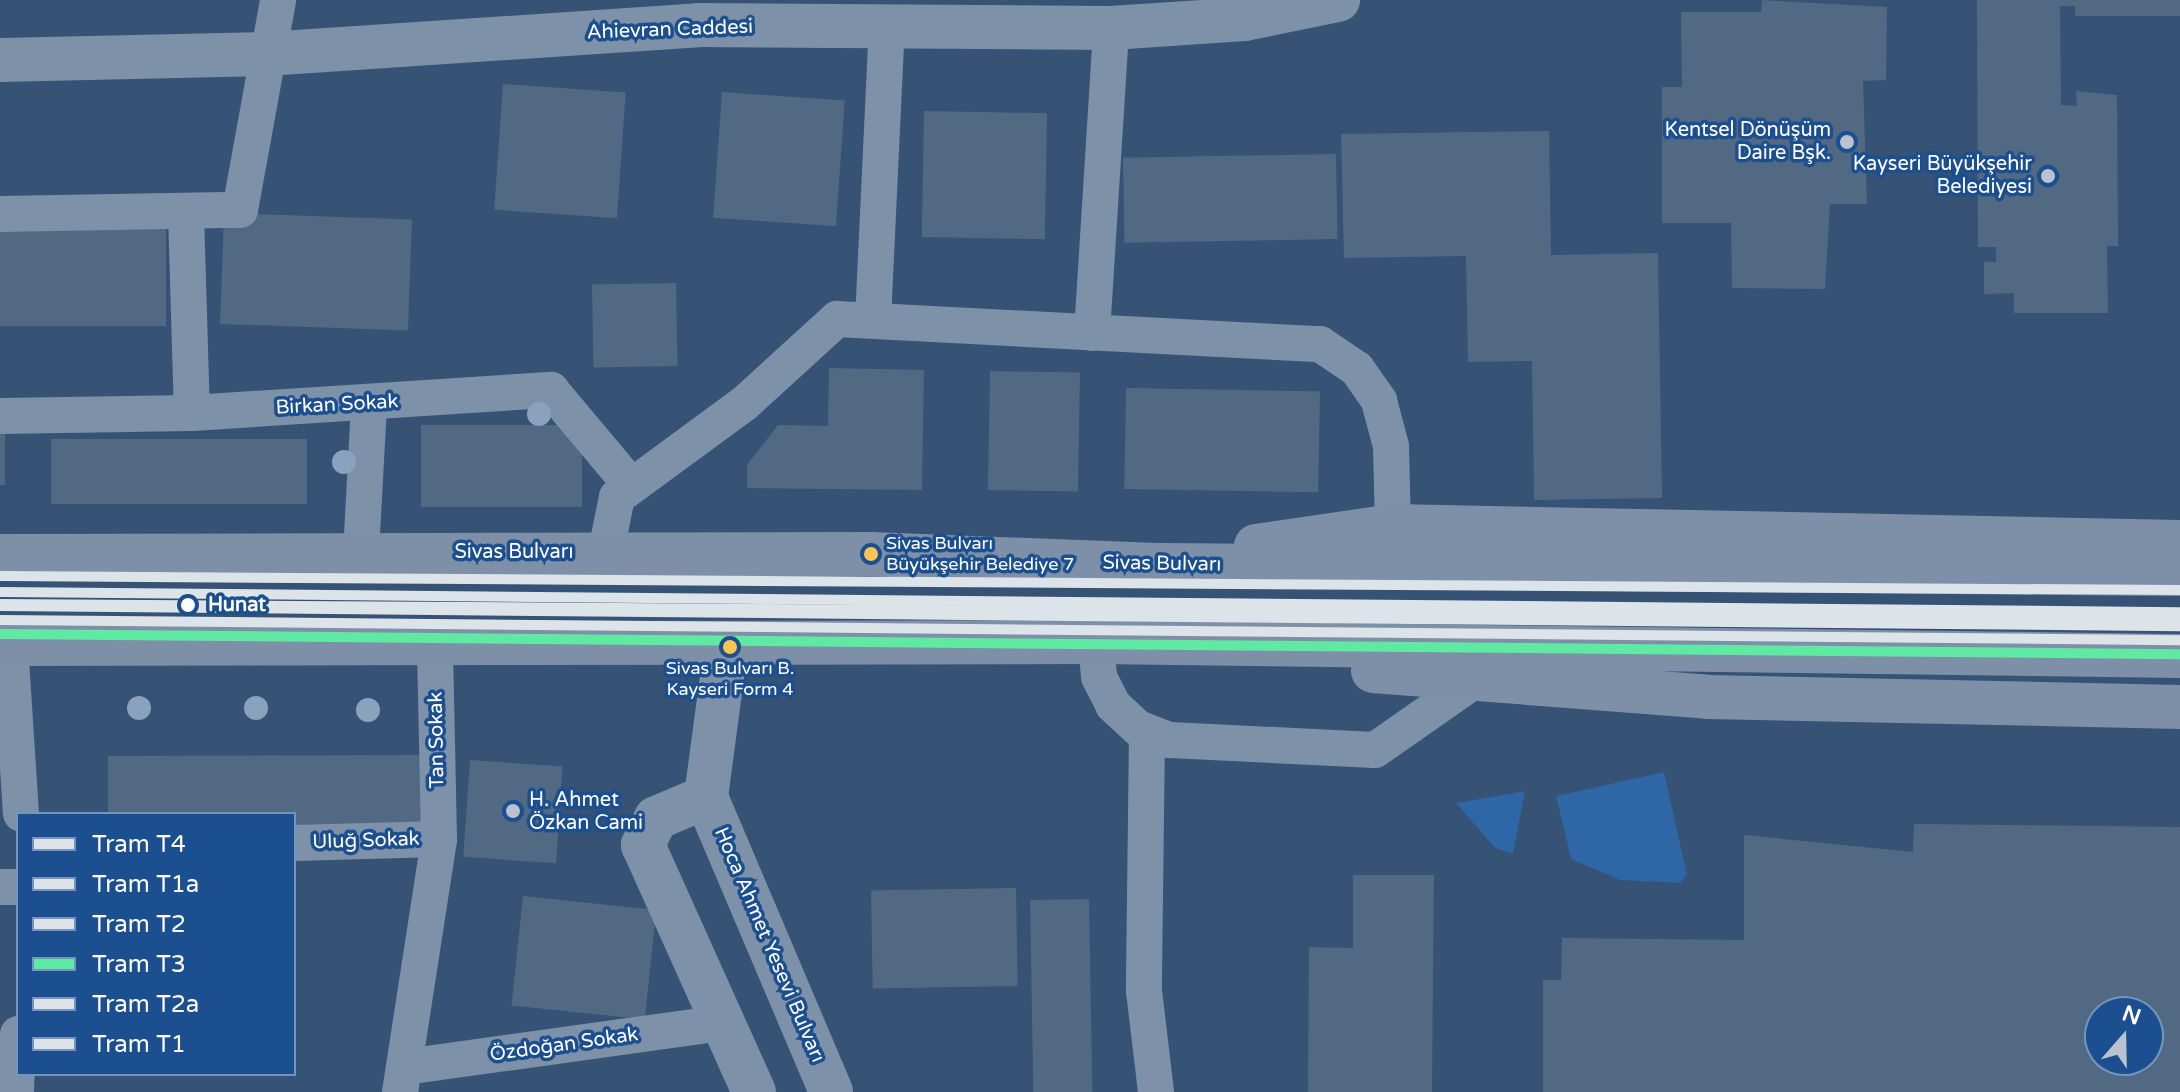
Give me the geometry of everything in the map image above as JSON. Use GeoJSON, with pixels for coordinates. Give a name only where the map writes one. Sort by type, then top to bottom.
{"type":"FeatureCollection","features":[{"type":"Feature","properties":{"kind":"highway"},"geometry":{"type":"LineString","coordinates":[[1163,565],[1393,526],[2180,542]]}},
{"type":"Feature","properties":{"kind":"highway","name":"Sivas Bulvarı"},"geometry":{"type":"LineString","coordinates":[[0,556],[606,551],[1163,565],[2180,574]]}},
{"type":"Feature","properties":{"kind":"highway"},"geometry":{"type":"LineString","coordinates":[[5,644],[435,642],[726,647],[1096,642],[2180,656]]}},
{"type":"Feature","properties":{"kind":"highway"},"geometry":{"type":"LineString","coordinates":[[1096,642],[1474,681],[1708,697],[2180,707]]}},
{"type":"Feature","properties":{"kind":"street"},"geometry":{"type":"LineString","coordinates":[[0,214],[240,210],[278,0]]}},
{"type":"Feature","properties":{"kind":"street","name":"Ahievran Caddesi"},"geometry":{"type":"LineString","coordinates":[[0,60],[266,54],[698,12],[887,28],[1058,14],[1111,28],[1245,19],[1338,0]]}},
{"type":"Feature","properties":{"kind":"street"},"geometry":{"type":"LineString","coordinates":[[873,320],[887,28]]}},
{"type":"Feature","properties":{"kind":"street"},"geometry":{"type":"LineString","coordinates":[[1092,333],[1111,28]]}},
{"type":"Feature","properties":{"kind":"street"},"geometry":{"type":"LineString","coordinates":[[186,213],[192,413]]}},
{"type":"Feature","properties":{"kind":"street"},"geometry":{"type":"LineString","coordinates":[[606,551],[610,512],[630,484],[745,403],[837,319],[1092,333],[1298,339],[1340,355],[1370,384],[1382,410],[1393,526]]}},
{"type":"Feature","properties":{"kind":"street","name":"Birkan Sokak"},"geometry":{"type":"LineString","coordinates":[[0,416],[192,413],[551,390],[630,484]]}},
{"type":"Feature","properties":{"kind":"street"},"geometry":{"type":"LineString","coordinates":[[361,553],[369,404]]}},
{"type":"Feature","properties":{"kind":"street","name":"Tan Sokak"},"geometry":{"type":"LineString","coordinates":[[402,1080],[439,839],[435,642]]}},
{"type":"Feature","properties":{"kind":"street"},"geometry":{"type":"LineString","coordinates":[[1096,642],[1105,691],[1147,733],[1170,740],[1375,750],[1474,681]]}},
{"type":"Feature","properties":{"kind":"street"},"geometry":{"type":"LineString","coordinates":[[5,644],[21,812]]}},
{"type":"Feature","properties":{"kind":"street"},"geometry":{"type":"LineString","coordinates":[[726,647],[706,797],[656,818],[643,845],[754,1092]]}},
{"type":"Feature","properties":{"kind":"street"},"geometry":{"type":"LineString","coordinates":[[1147,733],[1144,991],[1156,1092]]}},
{"type":"Feature","properties":{"kind":"street","name":"Hoca Ahmet Yesevi Bulvarı"},"geometry":{"type":"LineString","coordinates":[[706,797],[831,1092]]}},
{"type":"Feature","properties":{"kind":"street","name":"Uluğ Sokak"},"geometry":{"type":"LineString","coordinates":[[296,843],[439,839]]}},
{"type":"Feature","properties":{"kind":"street","name":"Özdoğan Sokak"},"geometry":{"type":"LineString","coordinates":[[402,1080],[724,1023]]}},
{"type":"Feature","properties":{"kind":"shaded area"},"geometry":{"type":"Polygon","coordinates":[[[1664,772],[1687,875],[1680,883],[1620,880],[1571,859],[1556,796],[1664,772]]]}},
{"type":"Feature","properties":{"kind":"shaded area"},"geometry":{"type":"Polygon","coordinates":[[[1525,791],[1513,854],[1495,848],[1456,803],[1525,791]]]}},
{"type":"Feature","properties":{"kind":"building"},"geometry":{"type":"Polygon","coordinates":[[[1762,0],[1887,7],[1886,80],[1863,81],[1867,204],[1830,204],[1825,289],[1732,288],[1731,223],[1662,223],[1662,87],[1682,87],[1681,12],[1761,12],[1762,0]]]}},
{"type":"Feature","properties":{"kind":"building","name":"Kayseri Büyükşehir Belediyesi"},"geometry":{"type":"Polygon","coordinates":[[[1977,0],[2180,0],[2180,16],[2075,16],[2075,6],[2060,6],[2061,105],[2077,106],[2076,91],[2117,95],[2118,246],[2107,246],[2108,313],[2014,313],[2014,293],[1984,294],[1984,262],[1996,262],[1996,247],[1978,247],[1977,0]]]}},
{"type":"Feature","properties":{"kind":"building"},"geometry":{"type":"Polygon","coordinates":[[[503,84],[626,93],[617,218],[494,210],[503,84]]]}},
{"type":"Feature","properties":{"kind":"building"},"geometry":{"type":"Polygon","coordinates":[[[722,92],[845,101],[836,226],[713,218],[722,92]]]}},
{"type":"Feature","properties":{"kind":"building"},"geometry":{"type":"Polygon","coordinates":[[[924,111],[1047,113],[1045,239],[922,237],[924,111]]]}},
{"type":"Feature","properties":{"kind":"building"},"geometry":{"type":"Polygon","coordinates":[[[1549,131],[1551,255],[1658,253],[1662,498],[1534,500],[1532,361],[1468,362],[1466,256],[1344,258],[1341,134],[1549,131]]]}},
{"type":"Feature","properties":{"kind":"building"},"geometry":{"type":"Polygon","coordinates":[[[1336,154],[1337,239],[1125,243],[1123,158],[1336,154]]]}},
{"type":"Feature","properties":{"kind":"building"},"geometry":{"type":"Polygon","coordinates":[[[224,213],[412,220],[408,330],[220,324],[224,213]]]}},
{"type":"Feature","properties":{"kind":"building"},"geometry":{"type":"Polygon","coordinates":[[[0,224],[166,224],[166,326],[0,326],[0,224]]]}},
{"type":"Feature","properties":{"kind":"building"},"geometry":{"type":"Polygon","coordinates":[[[676,283],[677,366],[593,367],[592,284],[676,283]]]}},
{"type":"Feature","properties":{"kind":"building"},"geometry":{"type":"Polygon","coordinates":[[[829,368],[924,370],[922,490],[747,488],[747,465],[778,425],[828,426],[829,368]]]}},
{"type":"Feature","properties":{"kind":"building"},"geometry":{"type":"Polygon","coordinates":[[[990,371],[1080,373],[1078,492],[988,490],[990,371]]]}},
{"type":"Feature","properties":{"kind":"building"},"geometry":{"type":"Polygon","coordinates":[[[1126,388],[1320,391],[1318,492],[1124,489],[1126,388]]]}},
{"type":"Feature","properties":{"kind":"building"},"geometry":{"type":"Polygon","coordinates":[[[0,420],[5,420],[5,485],[0,485],[0,420]]]}},
{"type":"Feature","properties":{"kind":"building"},"geometry":{"type":"Polygon","coordinates":[[[421,425],[582,425],[582,507],[421,507],[421,425]]]}},
{"type":"Feature","properties":{"kind":"building"},"geometry":{"type":"Polygon","coordinates":[[[51,439],[307,439],[307,504],[51,504],[51,439]]]}},
{"type":"Feature","properties":{"kind":"building"},"geometry":{"type":"Polygon","coordinates":[[[430,755],[430,831],[296,832],[296,812],[108,812],[108,756],[430,755]]]}},
{"type":"Feature","properties":{"kind":"building","name":"H. Ahmet Özkan Cami"},"geometry":{"type":"Polygon","coordinates":[[[470,760],[563,766],[556,863],[463,857],[470,760]]]}},
{"type":"Feature","properties":{"kind":"building"},"geometry":{"type":"Polygon","coordinates":[[[1914,824],[2180,827],[2180,1092],[1543,1092],[1543,980],[1561,980],[1562,938],[1744,940],[1744,835],[1913,852],[1914,824]]]}},
{"type":"Feature","properties":{"kind":"building"},"geometry":{"type":"Polygon","coordinates":[[[1353,875],[1434,875],[1432,1092],[1308,1092],[1309,947],[1353,948],[1353,875]]]}},
{"type":"Feature","properties":{"kind":"building"},"geometry":{"type":"Polygon","coordinates":[[[1016,888],[1018,986],[873,989],[871,891],[1016,888]]]}},
{"type":"Feature","properties":{"kind":"building"},"geometry":{"type":"Polygon","coordinates":[[[523,896],[656,910],[645,1019],[512,1005],[523,896]]]}},
{"type":"Feature","properties":{"kind":"building"},"geometry":{"type":"Polygon","coordinates":[[[1089,899],[1092,1092],[1033,1092],[1030,900],[1089,899]]]}},
{"type":"Feature","properties":{"kind":"tram line","name":"T1"},"geometry":{"type":"LineString","coordinates":[[0,576],[2180,590]]}},
{"type":"Feature","properties":{"kind":"tram line","name":"T2"},"geometry":{"type":"LineString","coordinates":[[0,592],[2180,612]]}},
{"type":"Feature","properties":{"kind":"tram line","name":"T2a"},"geometry":{"type":"LineString","coordinates":[[0,604],[2180,618]]}},
{"type":"Feature","properties":{"kind":"tram line","name":"T4"},"geometry":{"type":"LineString","coordinates":[[0,606],[2180,626]]}},
{"type":"Feature","properties":{"kind":"tram line","name":"T1a"},"geometry":{"type":"LineString","coordinates":[[0,620],[2180,640]]}},
{"type":"Feature","properties":{"kind":"tram line","name":"T3"},"geometry":{"type":"LineString","coordinates":[[0,634],[2180,654]]}},
{"type":"Feature","properties":{"kind":"place","name":"Kentsel Dönüşüm Daire Bşk."},"geometry":{"type":"Point","coordinates":[1847,142]}},
{"type":"Feature","properties":{"kind":"place","name":"Kayseri Büyükşehir Belediyesi"},"geometry":{"type":"Point","coordinates":[2048,176]}},
{"type":"Feature","properties":{"kind":"place","name":"Sivas Bulvarı Büyükşehir Belediye 7"},"geometry":{"type":"Point","coordinates":[871,554]}},
{"type":"Feature","properties":{"kind":"place","name":"Hunat"},"geometry":{"type":"Point","coordinates":[188,605]}},
{"type":"Feature","properties":{"kind":"place","name":"Sivas Bulvarı B. Kayseri Form 4"},"geometry":{"type":"Point","coordinates":[730,647]}},
{"type":"Feature","properties":{"kind":"place","name":"H. Ahmet Özkan Cami"},"geometry":{"type":"Point","coordinates":[513,811]}}]}
